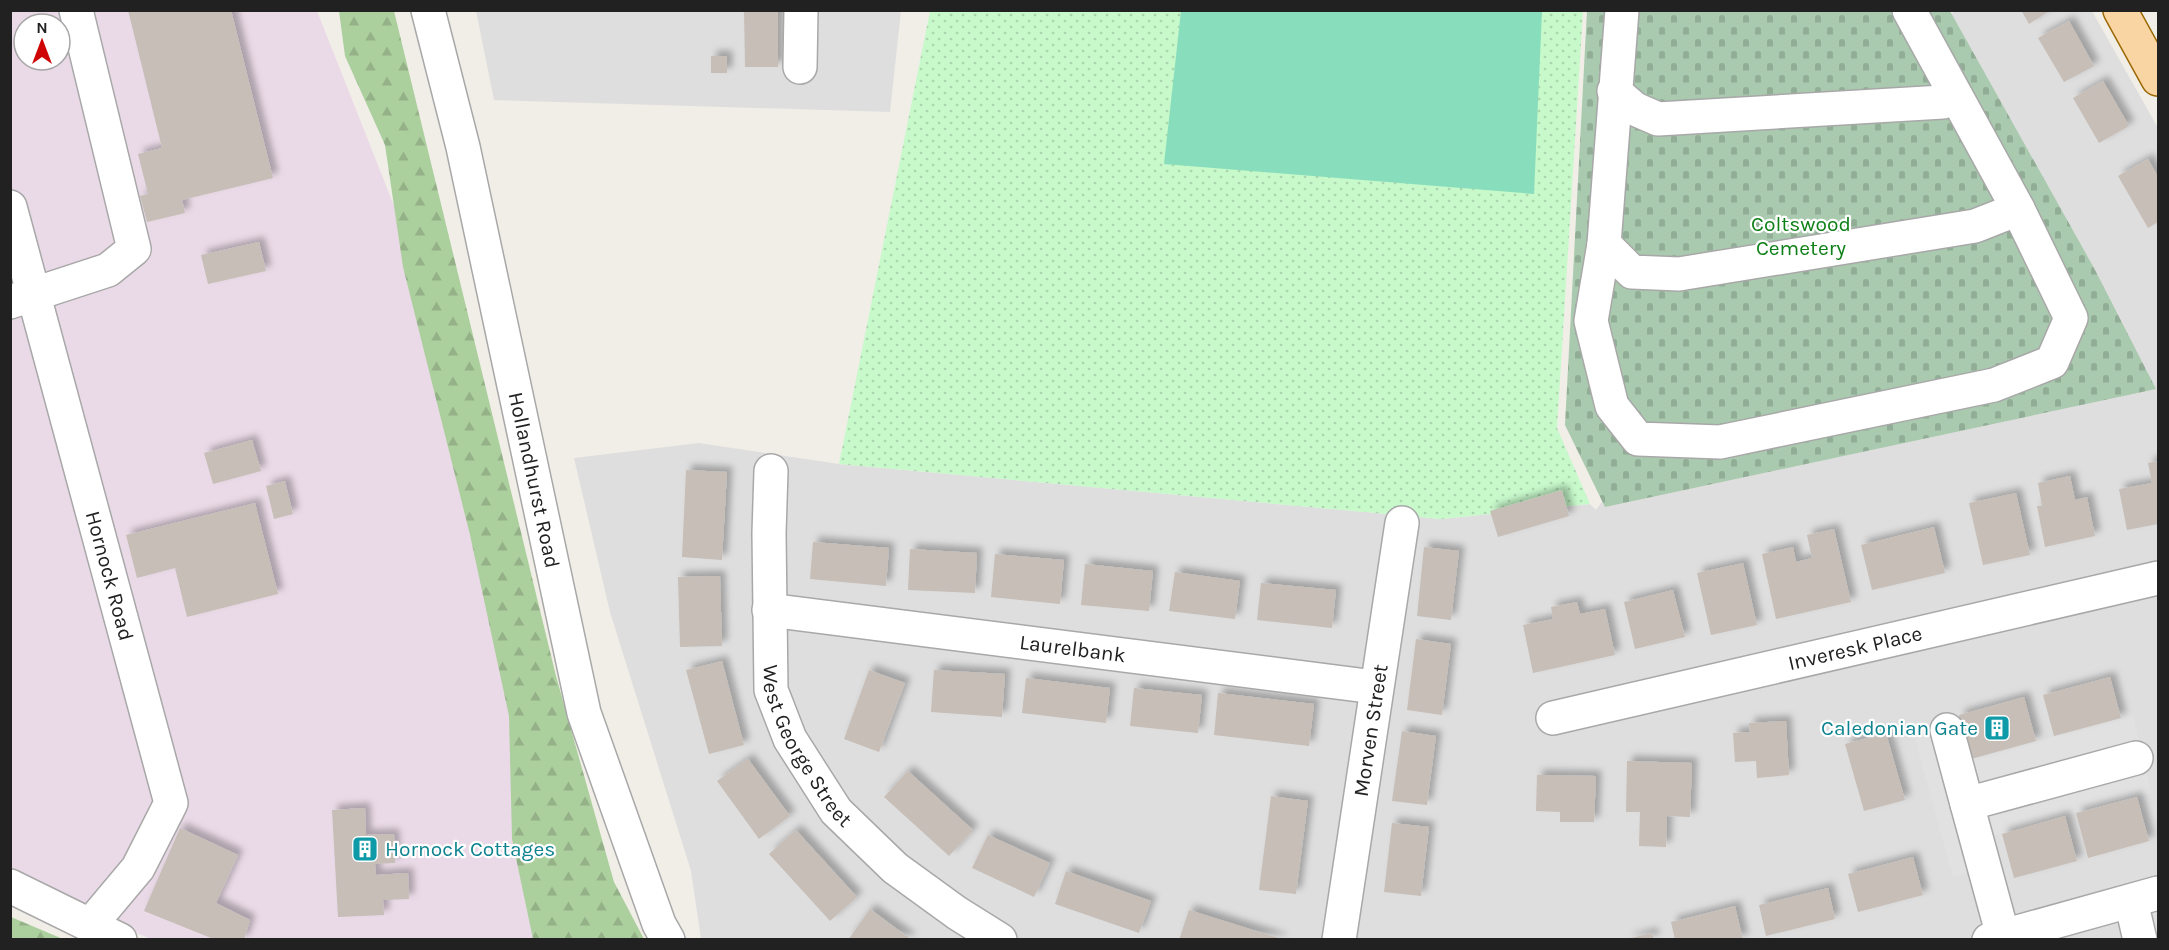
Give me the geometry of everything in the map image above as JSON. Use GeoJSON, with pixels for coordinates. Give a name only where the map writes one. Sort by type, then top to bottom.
{"type":"FeatureCollection","features":[{"type":"Feature","properties":{"kind":"main road"},"geometry":{"type":"LineString","coordinates":[[2120,10],[2158,79]]}},
{"type":"Feature","properties":{"kind":"street"},"geometry":{"type":"LineString","coordinates":[[23,298],[108,270],[134,249],[76,10]]}},
{"type":"Feature","properties":{"kind":"street","name":"Hollandhurst Road"},"geometry":{"type":"LineString","coordinates":[[428,10],[463,147],[584,713],[659,924],[668,939]]}},
{"type":"Feature","properties":{"kind":"street"},"geometry":{"type":"LineString","coordinates":[[800,67],[801,10]]}},
{"type":"Feature","properties":{"kind":"street"},"geometry":{"type":"LineString","coordinates":[[1622,10],[1604,243],[1591,321],[1612,406],[1638,439],[1720,442],[1994,385],[2052,362],[2071,318],[2018,209],[1909,10]]}},
{"type":"Feature","properties":{"kind":"street"},"geometry":{"type":"LineString","coordinates":[[1614,91],[1635,110],[1658,119],[1943,102],[1956,96]]}},
{"type":"Feature","properties":{"kind":"street","name":"Hornock Road"},"geometry":{"type":"LineString","coordinates":[[10,207],[23,298],[171,803],[138,868],[91,924]]}},
{"type":"Feature","properties":{"kind":"street"},"geometry":{"type":"LineString","coordinates":[[1604,243],[1632,272],[1679,274],[1975,225],[2018,209]]}},
{"type":"Feature","properties":{"kind":"street","name":"West George Street"},"geometry":{"type":"LineString","coordinates":[[771,471],[769,610],[771,690],[790,739],[836,811],[896,868],[957,913],[1000,939]]}},
{"type":"Feature","properties":{"kind":"street","name":"Morven Street"},"geometry":{"type":"LineString","coordinates":[[1339,939],[1375,687],[1402,523]]}},
{"type":"Feature","properties":{"kind":"street","name":"Inveresk Place"},"geometry":{"type":"LineString","coordinates":[[1553,718],[2158,578]]}},
{"type":"Feature","properties":{"kind":"street","name":"Laurelbank"},"geometry":{"type":"LineString","coordinates":[[769,610],[1375,687]]}},
{"type":"Feature","properties":{"kind":"street"},"geometry":{"type":"LineString","coordinates":[[1947,730],[1967,804],[1996,938],[2145,897],[2140,939]]}},
{"type":"Feature","properties":{"kind":"street"},"geometry":{"type":"LineString","coordinates":[[1967,804],[2136,758]]}},
{"type":"Feature","properties":{"kind":"street"},"geometry":{"type":"LineString","coordinates":[[10,886],[120,939]]}},
{"type":"Feature","properties":{"kind":"shaded area"},"geometry":{"type":"Polygon","coordinates":[[[10,11],[317,11],[440,322],[550,939],[151,939],[11,881],[10,11]]]}},
{"type":"Feature","properties":{"kind":"shaded area"},"geometry":{"type":"Polygon","coordinates":[[[476,11],[901,11],[890,112],[494,100],[476,11]]]}},
{"type":"Feature","properties":{"kind":"shaded area"},"geometry":{"type":"Polygon","coordinates":[[[1954,11],[2092,11],[2158,128],[2158,939],[701,939],[691,871],[610,612],[574,458],[699,443],[839,464],[1441,519],[1590,504],[1596,510],[1954,11]]]}},
{"type":"Feature","properties":{"kind":"shaded area"},"geometry":{"type":"Polygon","coordinates":[[[1959,715],[1971,759],[2133,715],[2151,793],[1977,840],[1985,868],[1953,877],[1912,728],[1959,715]]]}},
{"type":"Feature","properties":{"kind":"green space"},"geometry":{"type":"Polygon","coordinates":[[[339,11],[394,11],[556,676],[614,882],[644,939],[533,939],[512,839],[509,716],[470,535],[403,267],[385,145],[345,56],[339,11]]]}},
{"type":"Feature","properties":{"kind":"green space"},"geometry":{"type":"Polygon","coordinates":[[[930,11],[1583,11],[1557,428],[1590,504],[1441,519],[839,464],[930,11]]]}},
{"type":"Feature","properties":{"kind":"green space"},"geometry":{"type":"Polygon","coordinates":[[[1181,11],[1542,11],[1534,194],[1164,164],[1181,11]]]}},
{"type":"Feature","properties":{"kind":"green space","name":"Coltswood Cemetery"},"geometry":{"type":"Polygon","coordinates":[[[1587,11],[1950,11],[2094,268],[2156,389],[1605,507],[1565,425],[1587,11]]]}},
{"type":"Feature","properties":{"kind":"green space"},"geometry":{"type":"Polygon","coordinates":[[[11,917],[63,939],[11,939],[11,917]]]}},
{"type":"Feature","properties":{"kind":"building"},"geometry":{"type":"Polygon","coordinates":[[[128,10],[231,10],[273,178],[182,200],[185,213],[147,222],[140,196],[148,194],[138,154],[162,148],[128,10]]]}},
{"type":"Feature","properties":{"kind":"building"},"geometry":{"type":"Polygon","coordinates":[[[744,10],[778,10],[778,67],[745,67],[744,10]]]}},
{"type":"Feature","properties":{"kind":"building"},"geometry":{"type":"Polygon","coordinates":[[[2021,10],[2051,10],[2029,24],[2021,10]]]}},
{"type":"Feature","properties":{"kind":"building"},"geometry":{"type":"Polygon","coordinates":[[[2069,21],[2094,66],[2064,82],[2038,38],[2069,21]]]}},
{"type":"Feature","properties":{"kind":"building"},"geometry":{"type":"Polygon","coordinates":[[[711,56],[727,56],[727,73],[711,73],[711,56]]]}},
{"type":"Feature","properties":{"kind":"building"},"geometry":{"type":"Polygon","coordinates":[[[2103,81],[2129,126],[2099,143],[2073,98],[2103,81]]]}},
{"type":"Feature","properties":{"kind":"building"},"geometry":{"type":"Polygon","coordinates":[[[2148,159],[2158,177],[2158,222],[2148,228],[2118,176],[2148,159]]]}},
{"type":"Feature","properties":{"kind":"building"},"geometry":{"type":"Polygon","coordinates":[[[259,242],[266,271],[208,284],[201,255],[259,242]]]}},
{"type":"Feature","properties":{"kind":"building"},"geometry":{"type":"Polygon","coordinates":[[[252,440],[261,471],[213,484],[204,453],[252,440]]]}},
{"type":"Feature","properties":{"kind":"building"},"geometry":{"type":"Polygon","coordinates":[[[2158,461],[2158,524],[2127,530],[2119,489],[2152,483],[2148,463],[2158,461]]]}},
{"type":"Feature","properties":{"kind":"building"},"geometry":{"type":"Polygon","coordinates":[[[686,470],[727,472],[722,560],[682,557],[686,470]]]}},
{"type":"Feature","properties":{"kind":"building"},"geometry":{"type":"Polygon","coordinates":[[[2070,476],[2075,500],[2087,497],[2095,536],[2045,547],[2037,506],[2042,506],[2038,483],[2070,476]]]}},
{"type":"Feature","properties":{"kind":"building"},"geometry":{"type":"Polygon","coordinates":[[[285,481],[293,514],[274,519],[266,486],[285,481]]]}},
{"type":"Feature","properties":{"kind":"building"},"geometry":{"type":"Polygon","coordinates":[[[1562,490],[1569,516],[1498,537],[1490,511],[1562,490]]]}},
{"type":"Feature","properties":{"kind":"building"},"geometry":{"type":"Polygon","coordinates":[[[2016,493],[2030,555],[1983,565],[1969,503],[2016,493]]]}},
{"type":"Feature","properties":{"kind":"building"},"geometry":{"type":"Polygon","coordinates":[[[255,503],[278,594],[187,617],[175,568],[137,578],[126,535],[255,503]]]}},
{"type":"Feature","properties":{"kind":"building"},"geometry":{"type":"Polygon","coordinates":[[[1934,527],[1945,573],[1872,590],[1861,545],[1934,527]]]}},
{"type":"Feature","properties":{"kind":"building"},"geometry":{"type":"Polygon","coordinates":[[[1834,529],[1851,602],[1776,619],[1762,554],[1793,547],[1796,562],[1812,558],[1807,535],[1834,529]]]}},
{"type":"Feature","properties":{"kind":"building"},"geometry":{"type":"Polygon","coordinates":[[[813,542],[889,548],[886,586],[810,579],[813,542]]]}},
{"type":"Feature","properties":{"kind":"building"},"geometry":{"type":"Polygon","coordinates":[[[1424,547],[1459,551],[1451,620],[1417,616],[1424,547]]]}},
{"type":"Feature","properties":{"kind":"building"},"geometry":{"type":"Polygon","coordinates":[[[910,549],[977,553],[975,593],[908,590],[910,549]]]}},
{"type":"Feature","properties":{"kind":"building"},"geometry":{"type":"Polygon","coordinates":[[[995,554],[1064,560],[1060,604],[991,597],[995,554]]]}},
{"type":"Feature","properties":{"kind":"building"},"geometry":{"type":"Polygon","coordinates":[[[1743,563],[1757,625],[1711,635],[1697,573],[1743,563]]]}},
{"type":"Feature","properties":{"kind":"building"},"geometry":{"type":"Polygon","coordinates":[[[1085,564],[1153,571],[1149,611],[1081,605],[1085,564]]]}},
{"type":"Feature","properties":{"kind":"building"},"geometry":{"type":"Polygon","coordinates":[[[1175,572],[1240,581],[1235,619],[1169,611],[1175,572]]]}},
{"type":"Feature","properties":{"kind":"building"},"geometry":{"type":"Polygon","coordinates":[[[720,576],[722,646],[680,647],[678,577],[720,576]]]}},
{"type":"Feature","properties":{"kind":"building"},"geometry":{"type":"Polygon","coordinates":[[[1261,583],[1336,590],[1332,628],[1257,620],[1261,583]]]}},
{"type":"Feature","properties":{"kind":"building"},"geometry":{"type":"Polygon","coordinates":[[[1673,590],[1685,637],[1635,649],[1624,602],[1673,590]]]}},
{"type":"Feature","properties":{"kind":"building"},"geometry":{"type":"Polygon","coordinates":[[[1577,602],[1580,614],[1605,609],[1615,655],[1533,673],[1523,625],[1553,619],[1551,607],[1577,602]]]}},
{"type":"Feature","properties":{"kind":"building"},"geometry":{"type":"Polygon","coordinates":[[[1416,639],[1451,644],[1442,715],[1407,710],[1416,639]]]}},
{"type":"Feature","properties":{"kind":"building"},"geometry":{"type":"Polygon","coordinates":[[[722,661],[744,745],[709,754],[686,670],[722,661]]]}},
{"type":"Feature","properties":{"kind":"building"},"geometry":{"type":"Polygon","coordinates":[[[869,670],[905,683],[879,752],[844,739],[869,670]]]}},
{"type":"Feature","properties":{"kind":"building"},"geometry":{"type":"Polygon","coordinates":[[[934,670],[1005,674],[1002,717],[931,712],[934,670]]]}},
{"type":"Feature","properties":{"kind":"building"},"geometry":{"type":"Polygon","coordinates":[[[2110,677],[2121,718],[2054,736],[2043,695],[2110,677]]]}},
{"type":"Feature","properties":{"kind":"building"},"geometry":{"type":"Polygon","coordinates":[[[1026,678],[1110,688],[1106,723],[1022,713],[1026,678]]]}},
{"type":"Feature","properties":{"kind":"building"},"geometry":{"type":"Polygon","coordinates":[[[1134,688],[1202,695],[1198,733],[1130,726],[1134,688]]]}},
{"type":"Feature","properties":{"kind":"building"},"geometry":{"type":"Polygon","coordinates":[[[1218,693],[1314,704],[1309,746],[1214,735],[1218,693]]]}},
{"type":"Feature","properties":{"kind":"building","name":"Caledonian Gate"},"geometry":{"type":"Polygon","coordinates":[[[2024,697],[2036,741],[1971,759],[1959,715],[2024,697]]]}},
{"type":"Feature","properties":{"kind":"building"},"geometry":{"type":"Polygon","coordinates":[[[1786,721],[1789,775],[1757,778],[1756,761],[1735,762],[1733,733],[1750,732],[1749,723],[1786,721]]]}},
{"type":"Feature","properties":{"kind":"building"},"geometry":{"type":"Polygon","coordinates":[[[1402,731],[1436,736],[1427,805],[1392,801],[1402,731]]]}},
{"type":"Feature","properties":{"kind":"building"},"geometry":{"type":"Polygon","coordinates":[[[1886,733],[1905,800],[1864,811],[1845,744],[1886,733]]]}},
{"type":"Feature","properties":{"kind":"building"},"geometry":{"type":"Polygon","coordinates":[[[748,759],[790,816],[759,839],[717,781],[748,759]]]}},
{"type":"Feature","properties":{"kind":"building"},"geometry":{"type":"Polygon","coordinates":[[[1627,761],[1692,763],[1690,817],[1667,816],[1666,847],[1639,846],[1640,812],[1626,812],[1627,761]]]}},
{"type":"Feature","properties":{"kind":"building"},"geometry":{"type":"Polygon","coordinates":[[[908,771],[973,830],[949,856],[884,797],[908,771]]]}},
{"type":"Feature","properties":{"kind":"building"},"geometry":{"type":"Polygon","coordinates":[[[1537,775],[1596,776],[1594,822],[1560,822],[1560,812],[1536,811],[1537,775]]]}},
{"type":"Feature","properties":{"kind":"building"},"geometry":{"type":"Polygon","coordinates":[[[1271,796],[1308,801],[1296,894],[1259,890],[1271,796]]]}},
{"type":"Feature","properties":{"kind":"building"},"geometry":{"type":"Polygon","coordinates":[[[2137,797],[2149,841],[2088,858],[2076,813],[2137,797]]]}},
{"type":"Feature","properties":{"kind":"building","name":"Hornock Cottages"},"geometry":{"type":"Polygon","coordinates":[[[365,808],[366,835],[394,834],[395,863],[375,864],[376,875],[408,873],[409,899],[383,900],[384,915],[338,917],[332,810],[365,808]]]}},
{"type":"Feature","properties":{"kind":"building"},"geometry":{"type":"Polygon","coordinates":[[[2065,816],[2077,861],[2014,878],[2002,834],[2065,816]]]}},
{"type":"Feature","properties":{"kind":"building"},"geometry":{"type":"Polygon","coordinates":[[[1392,823],[1429,827],[1421,896],[1384,892],[1392,823]]]}},
{"type":"Feature","properties":{"kind":"building"},"geometry":{"type":"Polygon","coordinates":[[[180,828],[238,855],[216,903],[250,920],[244,940],[216,940],[144,911],[180,828]]]}},
{"type":"Feature","properties":{"kind":"building"},"geometry":{"type":"Polygon","coordinates":[[[796,830],[857,897],[830,921],[769,854],[796,830]]]}},
{"type":"Feature","properties":{"kind":"building"},"geometry":{"type":"Polygon","coordinates":[[[988,835],[1050,863],[1034,897],[972,868],[988,835]]]}},
{"type":"Feature","properties":{"kind":"building"},"geometry":{"type":"Polygon","coordinates":[[[1913,857],[1923,895],[1858,912],[1848,874],[1913,857]]]}},
{"type":"Feature","properties":{"kind":"building"},"geometry":{"type":"Polygon","coordinates":[[[1066,871],[1151,901],[1139,933],[1055,904],[1066,871]]]}},
{"type":"Feature","properties":{"kind":"building"},"geometry":{"type":"Polygon","coordinates":[[[1828,888],[1835,919],[1766,936],[1759,905],[1828,888]]]}},
{"type":"Feature","properties":{"kind":"building"},"geometry":{"type":"Polygon","coordinates":[[[1735,906],[1743,940],[1675,940],[1671,922],[1735,906]]]}},
{"type":"Feature","properties":{"kind":"building"},"geometry":{"type":"Polygon","coordinates":[[[870,909],[912,940],[848,940],[870,909]]]}},
{"type":"Feature","properties":{"kind":"building"},"geometry":{"type":"Polygon","coordinates":[[[1189,910],[1282,939],[1179,940],[1189,910]]]}},
{"type":"Feature","properties":{"kind":"building"},"geometry":{"type":"Polygon","coordinates":[[[1652,933],[1654,940],[1627,940],[1627,939],[1652,933]]]}},
{"type":"Feature","properties":{"kind":"place","name":"Caledonian Gate"},"geometry":{"type":"Point","coordinates":[1997,728]}},
{"type":"Feature","properties":{"kind":"place","name":"Hornock Cottages"},"geometry":{"type":"Point","coordinates":[365,849]}}]}
